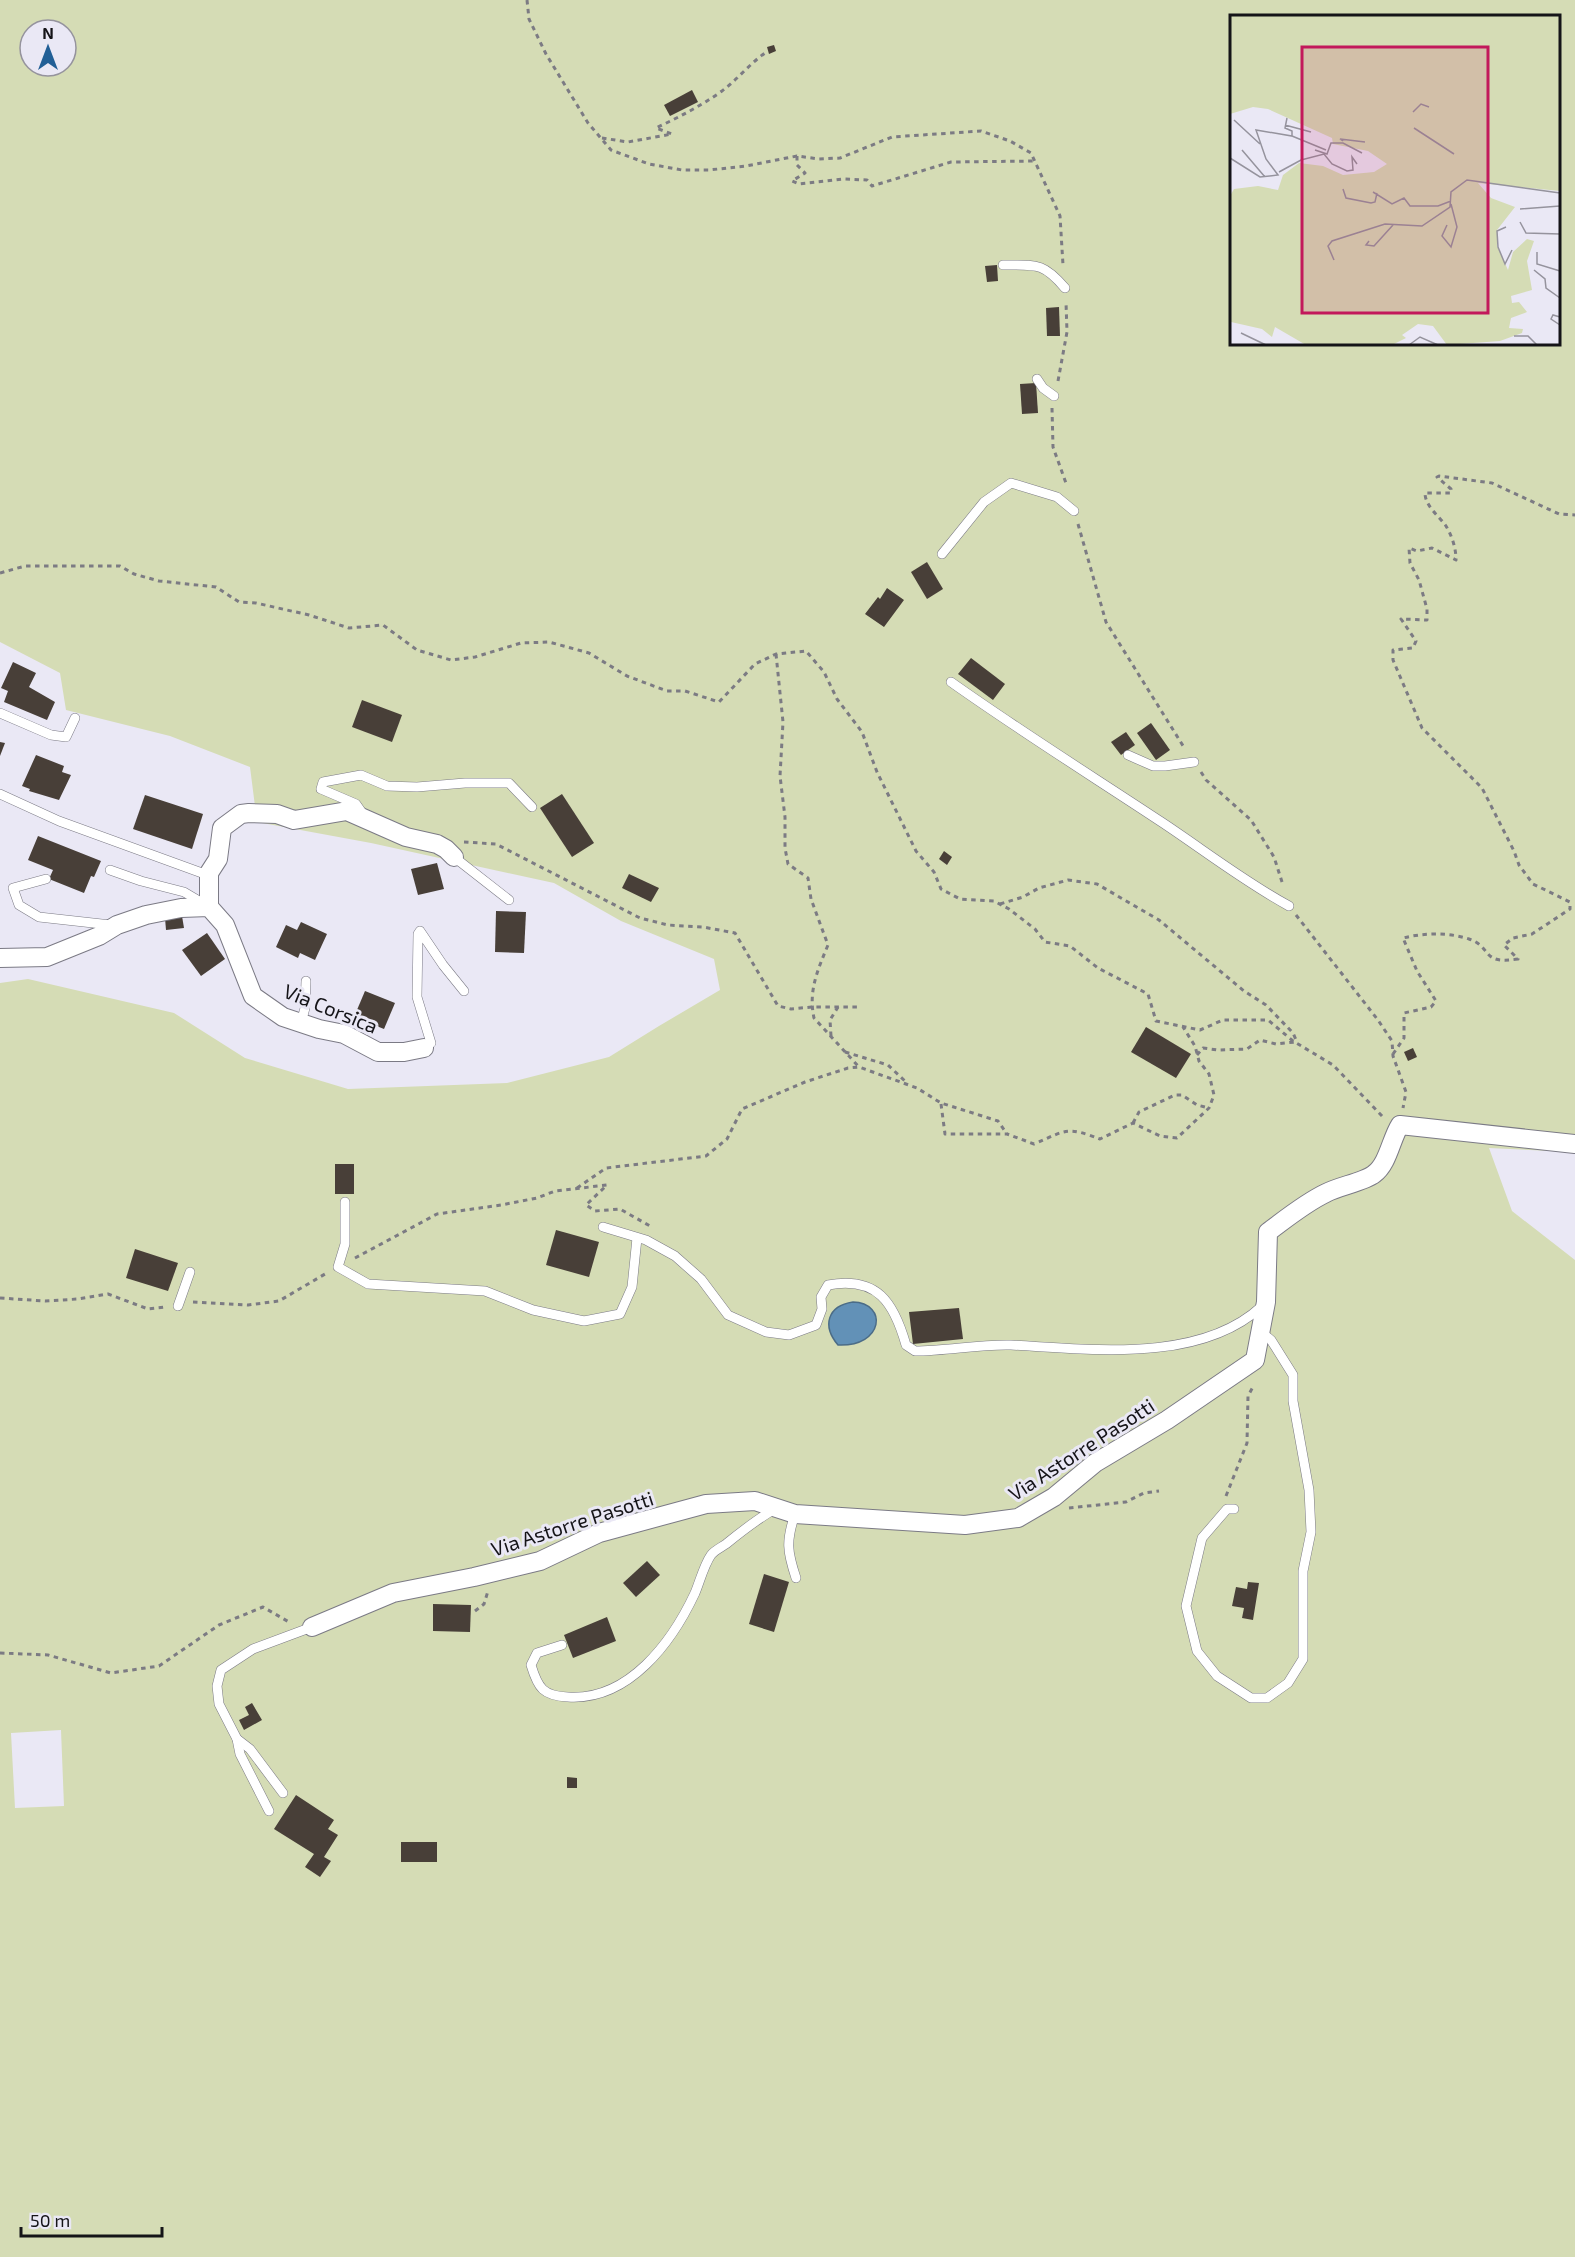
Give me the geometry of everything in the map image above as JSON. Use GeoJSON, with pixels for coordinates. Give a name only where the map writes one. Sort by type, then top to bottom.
{"type":"FeatureCollection","features":[{"type":"Feature","properties":{"kind":"street"},"geometry":{"type":"LineString","coordinates":[[0,958],[47,957],[99,936],[117,925],[146,915],[181,908],[209,907],[209,873],[218,859],[222,828],[241,814],[277,814],[294,820],[347,811],[406,837],[436,844],[446,849],[454,857]]}},
{"type":"Feature","properties":{"kind":"street","name":"Via Corsica"},"geometry":{"type":"LineString","coordinates":[[209,907],[225,925],[253,996],[283,1017],[344,1034],[378,1052],[404,1052],[424,1048]]}},
{"type":"Feature","properties":{"kind":"street"},"geometry":{"type":"LineString","coordinates":[[1400,1125],[1575,1144]]}},
{"type":"Feature","properties":{"kind":"street","name":"Via Astorre Pasotti"},"geometry":{"type":"LineString","coordinates":[[312,1627],[393,1593],[540,1561],[598,1533],[706,1504],[755,1501],[795,1514],[965,1525],[1018,1518],[1054,1497],[1095,1463],[1167,1420],[1255,1360],[1266,1302],[1268,1232],[1305,1204],[1328,1191],[1374,1174],[1386,1157],[1390,1142],[1400,1125]]}},
{"type":"Feature","properties":{"kind":"lane"},"geometry":{"type":"LineString","coordinates":[[1003,265],[1035,265],[1047,269],[1065,288]]}},
{"type":"Feature","properties":{"kind":"lane"},"geometry":{"type":"LineString","coordinates":[[1037,379],[1043,388],[1054,396]]}},
{"type":"Feature","properties":{"kind":"lane"},"geometry":{"type":"LineString","coordinates":[[942,554],[984,502],[1011,483],[1057,496],[1074,511]]}},
{"type":"Feature","properties":{"kind":"lane"},"geometry":{"type":"LineString","coordinates":[[951,682],[1016,728],[1289,906]]}},
{"type":"Feature","properties":{"kind":"lane"},"geometry":{"type":"LineString","coordinates":[[0,713],[51,735],[66,737],[75,718]]}},
{"type":"Feature","properties":{"kind":"lane"},"geometry":{"type":"LineString","coordinates":[[1128,755],[1153,766],[1194,762]]}},
{"type":"Feature","properties":{"kind":"lane"},"geometry":{"type":"LineString","coordinates":[[369,820],[356,804],[321,789],[323,782],[361,775],[387,786],[417,788],[465,783],[509,783],[532,807]]}},
{"type":"Feature","properties":{"kind":"lane"},"geometry":{"type":"LineString","coordinates":[[0,794],[59,821],[202,873]]}},
{"type":"Feature","properties":{"kind":"lane"},"geometry":{"type":"LineString","coordinates":[[454,857],[509,900]]}},
{"type":"Feature","properties":{"kind":"lane"},"geometry":{"type":"LineString","coordinates":[[110,870],[184,892],[209,907]]}},
{"type":"Feature","properties":{"kind":"lane"},"geometry":{"type":"LineString","coordinates":[[46,879],[14,888],[14,896],[19,905],[39,917],[117,925]]}},
{"type":"Feature","properties":{"kind":"lane"},"geometry":{"type":"LineString","coordinates":[[424,1048],[431,1043],[417,997],[417,934],[420,931],[464,991]]}},
{"type":"Feature","properties":{"kind":"lane"},"geometry":{"type":"LineString","coordinates":[[302,1023],[306,981]]}},
{"type":"Feature","properties":{"kind":"lane"},"geometry":{"type":"LineString","coordinates":[[345,1202],[345,1244],[339,1267],[368,1284],[485,1291],[533,1310],[584,1321],[620,1314],[632,1287],[638,1238]]}},
{"type":"Feature","properties":{"kind":"lane"},"geometry":{"type":"LineString","coordinates":[[603,1227],[646,1240],[675,1256],[696,1274],[728,1315],[766,1332],[789,1335],[816,1325],[822,1309],[821,1297],[828,1285],[839,1283],[860,1286],[883,1295],[894,1310],[906,1345],[915,1351],[1010,1345],[1041,1348],[1157,1347],[1212,1336],[1249,1318],[1266,1302]]}},
{"type":"Feature","properties":{"kind":"lane"},"geometry":{"type":"LineString","coordinates":[[178,1306],[190,1272]]}},
{"type":"Feature","properties":{"kind":"lane"},"geometry":{"type":"LineString","coordinates":[[1233,1509],[1227,1509],[1202,1538],[1186,1606],[1197,1651],[1217,1676],[1251,1698],[1267,1698],[1288,1683],[1303,1659],[1303,1571],[1311,1532],[1310,1490],[1293,1401],[1293,1375],[1270,1340],[1260,1331]]}},
{"type":"Feature","properties":{"kind":"lane"},"geometry":{"type":"LineString","coordinates":[[562,1645],[537,1653],[531,1665],[537,1684],[554,1696],[563,1697],[581,1698],[611,1690],[642,1669],[675,1632],[711,1555],[777,1508]]}},
{"type":"Feature","properties":{"kind":"lane"},"geometry":{"type":"LineString","coordinates":[[795,1514],[790,1528],[788,1552],[796,1578]]}},
{"type":"Feature","properties":{"kind":"lane"},"geometry":{"type":"LineString","coordinates":[[269,1811],[240,1754],[237,1739],[219,1704],[217,1686],[221,1670],[253,1649],[312,1627]]}},
{"type":"Feature","properties":{"kind":"lane"},"geometry":{"type":"LineString","coordinates":[[237,1739],[250,1749],[283,1793]]}},
{"type":"Feature","properties":{"kind":"path"},"geometry":{"type":"LineString","coordinates":[[0,573],[25,566],[120,566],[135,574],[159,580],[216,587],[239,602],[256,603],[309,615],[349,628],[383,625],[417,650],[451,660],[475,657],[521,643],[549,642],[589,653],[627,676],[667,691],[685,691],[719,702],[755,664],[776,654],[806,651],[824,672],[837,699],[862,732],[877,772],[916,850],[934,872],[941,889],[960,899],[994,901],[1035,929],[1045,942],[1070,946],[1098,968],[1148,994],[1156,1021],[1200,1030],[1223,1020],[1268,1020],[1293,1041],[1333,1065],[1380,1116],[1400,1125],[1406,1092],[1393,1054],[1392,1041],[1289,906],[1274,857],[1251,820],[1206,780],[1106,622],[1053,447],[1052,408],[1067,332],[1060,216],[1032,153],[1010,141],[981,131],[892,137],[840,158],[819,159],[798,156],[747,166],[709,170],[682,170],[649,164],[611,150],[588,123],[546,54],[529,19],[527,0]]}},
{"type":"Feature","properties":{"kind":"path"},"geometry":{"type":"LineString","coordinates":[[600,138],[628,142],[672,134],[656,128],[724,90],[757,58],[768,51]]}},
{"type":"Feature","properties":{"kind":"path"},"geometry":{"type":"LineString","coordinates":[[798,156],[797,165],[805,172],[792,181],[799,184],[844,179],[867,180],[872,186],[951,162],[1035,161]]}},
{"type":"Feature","properties":{"kind":"path"},"geometry":{"type":"LineString","coordinates":[[1393,1054],[1404,1038],[1404,1013],[1431,1007],[1436,1001],[1417,971],[1402,938],[1412,935],[1441,934],[1471,939],[1491,958],[1502,962],[1518,959],[1504,945],[1513,938],[1532,934],[1570,909],[1570,902],[1533,884],[1518,865],[1514,850],[1482,788],[1422,728],[1393,660],[1393,650],[1413,648],[1416,641],[1401,619],[1427,620],[1427,609],[1419,580],[1410,563],[1409,548],[1417,550],[1432,548],[1456,560],[1456,549],[1447,528],[1425,499],[1425,493],[1451,493],[1451,489],[1437,477],[1439,476],[1492,483],[1559,514],[1575,515]]}},
{"type":"Feature","properties":{"kind":"path"},"geometry":{"type":"LineString","coordinates":[[776,654],[783,722],[780,776],[785,818],[785,848],[788,864],[808,878],[811,899],[828,945],[818,968],[812,991],[814,1018],[859,1067]]}},
{"type":"Feature","properties":{"kind":"path"},"geometry":{"type":"LineString","coordinates":[[456,838],[464,842],[496,844],[640,918],[735,933],[778,1006],[791,1009],[861,1007]]}},
{"type":"Feature","properties":{"kind":"path"},"geometry":{"type":"LineString","coordinates":[[1000,904],[1023,897],[1039,888],[1068,880],[1097,884],[1159,920],[1244,991],[1266,1005],[1293,1033],[1297,1042]]}},
{"type":"Feature","properties":{"kind":"path"},"geometry":{"type":"LineString","coordinates":[[832,1038],[830,1020],[838,1007]]}},
{"type":"Feature","properties":{"kind":"path"},"geometry":{"type":"LineString","coordinates":[[1133,1123],[1160,1136],[1177,1138],[1209,1108],[1214,1095],[1209,1074],[1199,1061],[1195,1046],[1183,1027]]}},
{"type":"Feature","properties":{"kind":"path"},"geometry":{"type":"LineString","coordinates":[[1197,1055],[1203,1048],[1247,1049],[1260,1040],[1276,1044],[1297,1042]]}},
{"type":"Feature","properties":{"kind":"path"},"geometry":{"type":"LineString","coordinates":[[844,1052],[888,1065],[909,1085]]}},
{"type":"Feature","properties":{"kind":"path"},"geometry":{"type":"LineString","coordinates":[[576,1189],[606,1168],[706,1156],[728,1139],[742,1109],[804,1082],[848,1068],[859,1067],[909,1085],[941,1103],[998,1121],[1007,1134]]}},
{"type":"Feature","properties":{"kind":"path"},"geometry":{"type":"LineString","coordinates":[[941,1103],[945,1134],[1007,1134],[1034,1144],[1068,1130],[1077,1130],[1100,1139],[1133,1123],[1139,1112],[1175,1095],[1182,1095],[1197,1105],[1209,1108]]}},
{"type":"Feature","properties":{"kind":"path"},"geometry":{"type":"LineString","coordinates":[[0,1298],[45,1301],[108,1294],[148,1309],[178,1306],[196,1301],[248,1305],[279,1301],[437,1214],[537,1198],[555,1191],[607,1185],[586,1205],[595,1211],[620,1209],[655,1230]]}},
{"type":"Feature","properties":{"kind":"path"},"geometry":{"type":"LineString","coordinates":[[1227,1493],[1247,1443],[1248,1396],[1257,1378]]}},
{"type":"Feature","properties":{"kind":"path"},"geometry":{"type":"LineString","coordinates":[[1040,1505],[1061,1509],[1113,1504],[1126,1502],[1144,1493],[1159,1491]]}},
{"type":"Feature","properties":{"kind":"path"},"geometry":{"type":"LineString","coordinates":[[0,1653],[48,1655],[111,1673],[159,1666],[219,1625],[263,1606],[290,1623]]}},
{"type":"Feature","properties":{"kind":"green space"},"geometry":{"type":"Polygon","coordinates":[[[0,0],[1575,0],[1575,1152],[1489,1148],[1512,1211],[1575,1260],[1575,2257],[0,2257],[0,983],[28,979],[174,1013],[245,1058],[348,1089],[507,1083],[609,1057],[720,990],[714,959],[621,921],[554,883],[371,843],[257,822],[250,767],[170,736],[66,710],[60,673],[0,642],[0,0]],[[61,1730],[11,1733],[15,1808],[64,1806],[61,1730]]]}},
{"type":"Feature","properties":{"kind":"water"},"geometry":{"type":"Polygon","coordinates":[[[853,1302],[864,1304],[872,1309],[876,1317],[876,1325],[865,1339],[853,1344],[838,1345],[830,1331],[830,1318],[837,1308],[853,1302]]]}},
{"type":"Feature","properties":{"kind":"building"},"geometry":{"type":"Polygon","coordinates":[[[774,45],[776,51],[769,54],[767,47],[774,45]]]}},
{"type":"Feature","properties":{"kind":"building"},"geometry":{"type":"Polygon","coordinates":[[[692,90],[698,102],[670,116],[664,105],[692,90]]]}},
{"type":"Feature","properties":{"kind":"building"},"geometry":{"type":"Polygon","coordinates":[[[997,265],[998,281],[987,282],[985,266],[997,265]]]}},
{"type":"Feature","properties":{"kind":"building"},"geometry":{"type":"Polygon","coordinates":[[[1059,307],[1060,336],[1047,336],[1046,308],[1059,307]]]}},
{"type":"Feature","properties":{"kind":"building"},"geometry":{"type":"Polygon","coordinates":[[[1036,383],[1038,413],[1022,414],[1020,384],[1036,383]]]}},
{"type":"Feature","properties":{"kind":"building"},"geometry":{"type":"Polygon","coordinates":[[[927,562],[943,589],[927,599],[911,572],[927,562]]]}},
{"type":"Feature","properties":{"kind":"building"},"geometry":{"type":"Polygon","coordinates":[[[887,588],[904,600],[884,627],[865,614],[887,588]]]}},
{"type":"Feature","properties":{"kind":"building"},"geometry":{"type":"Polygon","coordinates":[[[971,658],[1005,684],[993,700],[958,674],[971,658]]]}},
{"type":"Feature","properties":{"kind":"building"},"geometry":{"type":"Polygon","coordinates":[[[13,662],[36,673],[29,687],[55,702],[47,720],[4,702],[8,691],[1,688],[13,662]]]}},
{"type":"Feature","properties":{"kind":"building"},"geometry":{"type":"Polygon","coordinates":[[[362,700],[402,715],[392,742],[352,727],[362,700]]]}},
{"type":"Feature","properties":{"kind":"building"},"geometry":{"type":"Polygon","coordinates":[[[1151,723],[1170,750],[1156,760],[1137,733],[1151,723]]]}},
{"type":"Feature","properties":{"kind":"building"},"geometry":{"type":"Polygon","coordinates":[[[1126,732],[1135,745],[1121,755],[1111,742],[1126,732]]]}},
{"type":"Feature","properties":{"kind":"building"},"geometry":{"type":"Polygon","coordinates":[[[0,742],[5,743],[0,756],[0,742]]]}},
{"type":"Feature","properties":{"kind":"building"},"geometry":{"type":"Polygon","coordinates":[[[36,755],[64,766],[62,772],[71,775],[59,800],[29,791],[30,789],[22,786],[36,755]]]}},
{"type":"Feature","properties":{"kind":"building"},"geometry":{"type":"Polygon","coordinates":[[[562,794],[594,843],[572,857],[540,808],[562,794]]]}},
{"type":"Feature","properties":{"kind":"building"},"geometry":{"type":"Polygon","coordinates":[[[145,795],[203,814],[192,849],[133,829],[145,795]]]}},
{"type":"Feature","properties":{"kind":"building"},"geometry":{"type":"Polygon","coordinates":[[[38,836],[101,861],[84,893],[49,879],[53,870],[28,860],[38,836]]]}},
{"type":"Feature","properties":{"kind":"building"},"geometry":{"type":"Polygon","coordinates":[[[944,851],[952,857],[947,865],[939,859],[944,851]]]}},
{"type":"Feature","properties":{"kind":"building"},"geometry":{"type":"Polygon","coordinates":[[[437,863],[444,889],[418,895],[411,869],[437,863]]]}},
{"type":"Feature","properties":{"kind":"building"},"geometry":{"type":"Polygon","coordinates":[[[629,874],[659,888],[651,902],[622,888],[629,874]]]}},
{"type":"Feature","properties":{"kind":"building"},"geometry":{"type":"Polygon","coordinates":[[[496,911],[526,912],[524,953],[495,952],[496,911]]]}},
{"type":"Feature","properties":{"kind":"building"},"geometry":{"type":"Polygon","coordinates":[[[182,916],[184,928],[166,930],[165,918],[182,916]]]}},
{"type":"Feature","properties":{"kind":"building"},"geometry":{"type":"Polygon","coordinates":[[[301,922],[327,934],[315,960],[300,953],[298,958],[276,947],[286,925],[297,930],[301,922]]]}},
{"type":"Feature","properties":{"kind":"building"},"geometry":{"type":"Polygon","coordinates":[[[207,933],[225,959],[201,976],[182,950],[207,933]]]}},
{"type":"Feature","properties":{"kind":"building"},"geometry":{"type":"Polygon","coordinates":[[[365,991],[395,1003],[384,1029],[354,1017],[365,991]]]}},
{"type":"Feature","properties":{"kind":"building"},"geometry":{"type":"Polygon","coordinates":[[[1146,1027],[1191,1054],[1176,1078],[1131,1052],[1146,1027]]]}},
{"type":"Feature","properties":{"kind":"building"},"geometry":{"type":"Polygon","coordinates":[[[1413,1048],[1417,1057],[1408,1061],[1404,1052],[1413,1048]]]}},
{"type":"Feature","properties":{"kind":"building"},"geometry":{"type":"Polygon","coordinates":[[[335,1164],[354,1164],[354,1194],[335,1194],[335,1164]]]}},
{"type":"Feature","properties":{"kind":"building"},"geometry":{"type":"Polygon","coordinates":[[[556,1230],[599,1242],[589,1277],[546,1265],[556,1230]]]}},
{"type":"Feature","properties":{"kind":"building"},"geometry":{"type":"Polygon","coordinates":[[[135,1249],[178,1263],[168,1291],[126,1278],[135,1249]]]}},
{"type":"Feature","properties":{"kind":"building"},"geometry":{"type":"Polygon","coordinates":[[[959,1308],[963,1339],[913,1344],[909,1312],[959,1308]]]}},
{"type":"Feature","properties":{"kind":"building"},"geometry":{"type":"Polygon","coordinates":[[[647,1561],[660,1575],[636,1597],[623,1583],[647,1561]]]}},
{"type":"Feature","properties":{"kind":"building"},"geometry":{"type":"Polygon","coordinates":[[[764,1574],[789,1582],[774,1632],[749,1624],[764,1574]]]}},
{"type":"Feature","properties":{"kind":"building"},"geometry":{"type":"Polygon","coordinates":[[[1248,1582],[1259,1583],[1253,1620],[1242,1618],[1244,1608],[1232,1606],[1236,1587],[1247,1589],[1248,1582]]]}},
{"type":"Feature","properties":{"kind":"building"},"geometry":{"type":"Polygon","coordinates":[[[433,1604],[471,1605],[470,1632],[433,1631],[433,1604]]]}},
{"type":"Feature","properties":{"kind":"building"},"geometry":{"type":"Polygon","coordinates":[[[607,1617],[616,1641],[573,1658],[564,1635],[607,1617]]]}},
{"type":"Feature","properties":{"kind":"building"},"geometry":{"type":"Polygon","coordinates":[[[252,1703],[262,1720],[244,1730],[239,1720],[249,1715],[245,1707],[252,1703]]]}},
{"type":"Feature","properties":{"kind":"building"},"geometry":{"type":"Polygon","coordinates":[[[567,1777],[577,1778],[577,1788],[567,1788],[567,1777]]]}},
{"type":"Feature","properties":{"kind":"building"},"geometry":{"type":"Polygon","coordinates":[[[296,1795],[334,1820],[328,1829],[338,1835],[324,1857],[331,1861],[320,1877],[305,1867],[314,1854],[274,1829],[296,1795]]]}},
{"type":"Feature","properties":{"kind":"building"},"geometry":{"type":"Polygon","coordinates":[[[401,1842],[437,1842],[437,1862],[401,1862],[401,1842]]]}}]}
